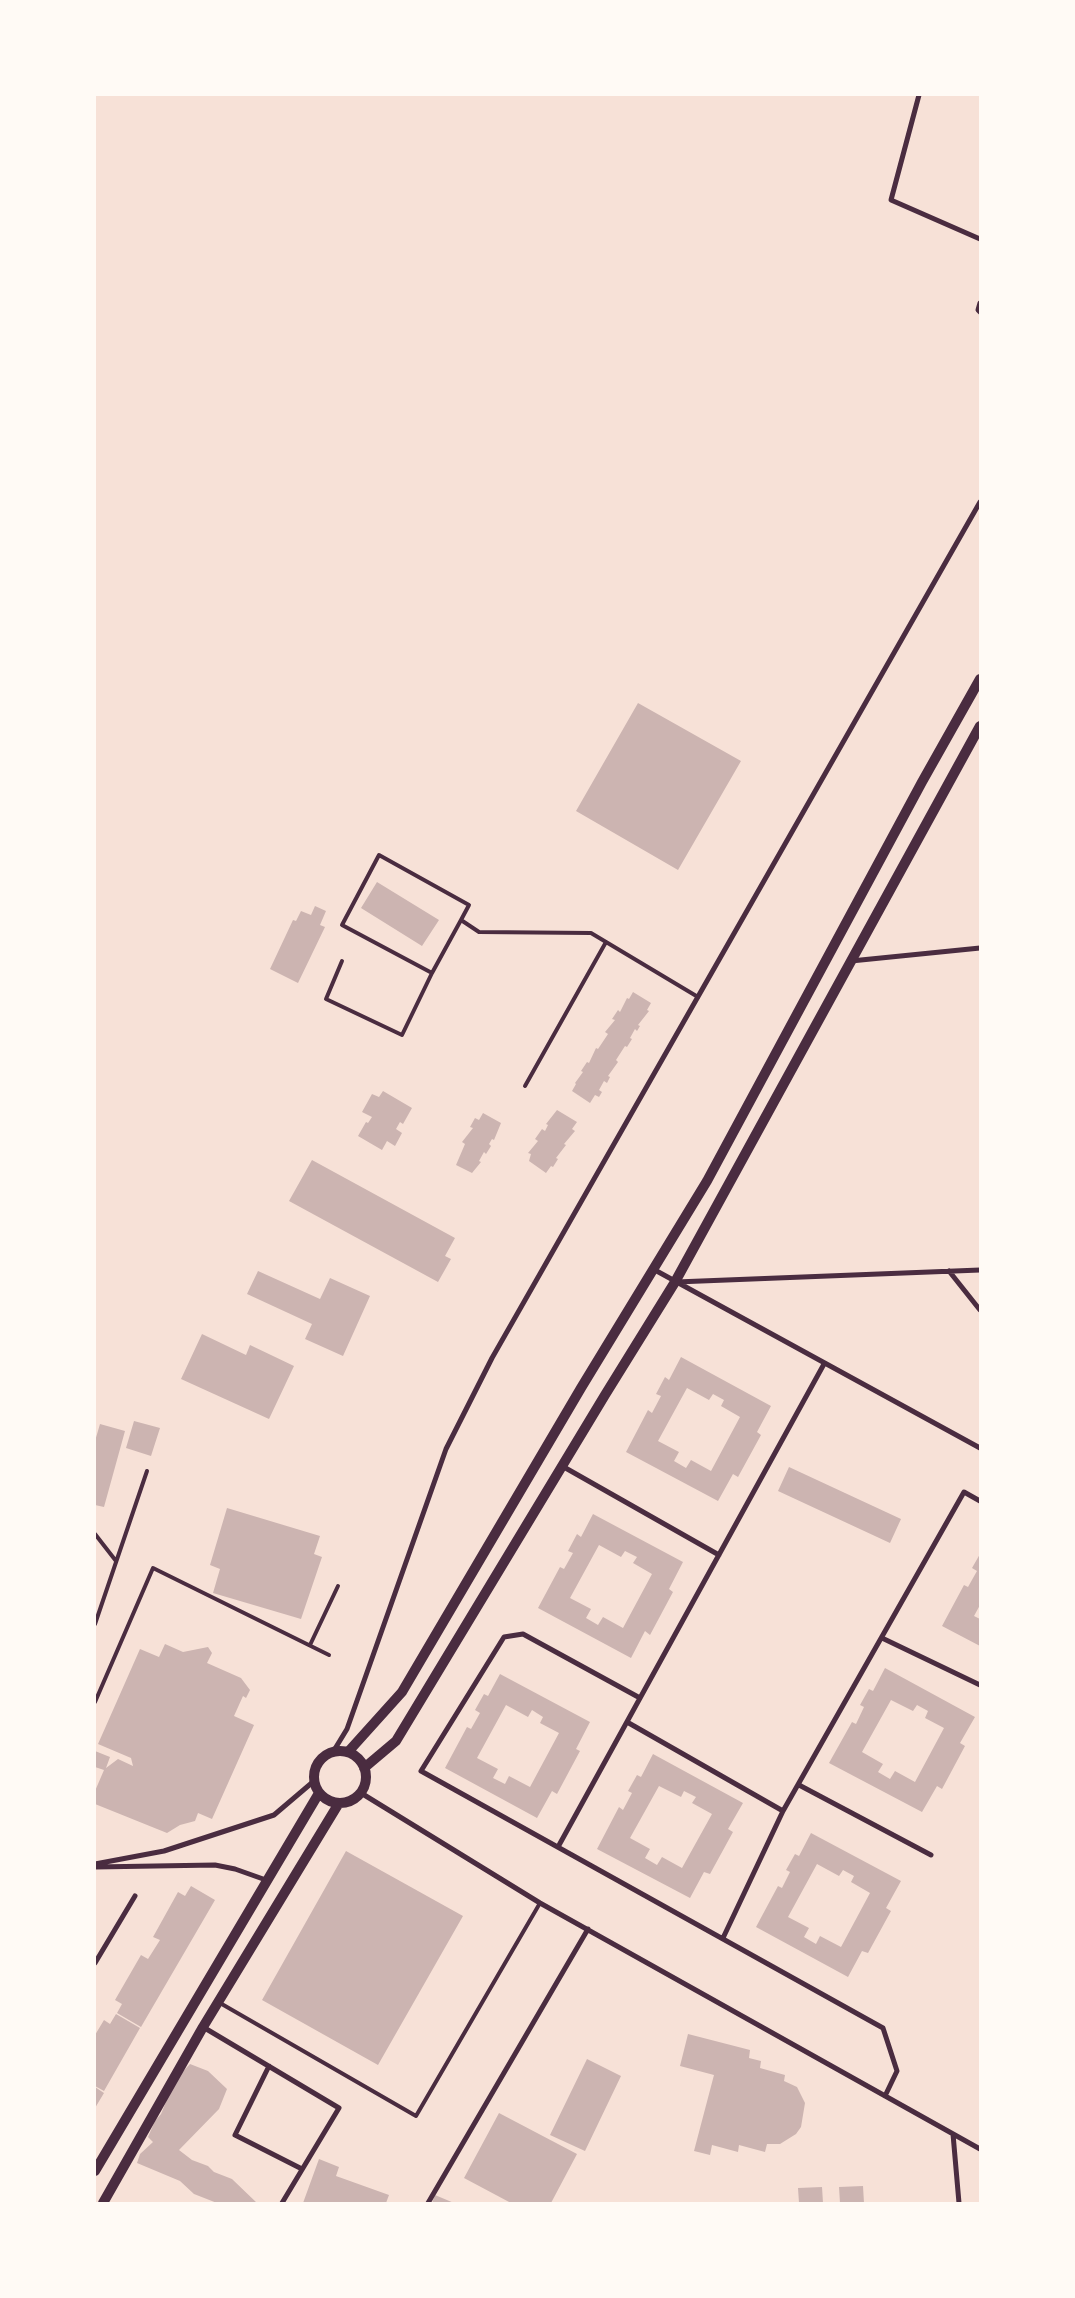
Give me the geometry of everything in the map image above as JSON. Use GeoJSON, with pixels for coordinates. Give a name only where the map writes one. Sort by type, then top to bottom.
{"type":"FeatureCollection","features":[{"type":"Feature","properties":{"kind":"main road"},"geometry":{"type":"LineString","coordinates":[[348,1752],[402,1692],[707,1180],[922,782],[980,679]]}},
{"type":"Feature","properties":{"kind":"main road"},"geometry":{"type":"LineString","coordinates":[[364,1768],[396,1741],[675,1282],[796,1065],[850,961],[980,726]]}},
{"type":"Feature","properties":{"kind":"main road"},"geometry":{"type":"LineString","coordinates":[[333,1752],[348,1752],[361,1761],[364,1768],[366,1776],[361,1793],[347,1802],[331,1802],[319,1793],[314,1781],[316,1766],[326,1755],[333,1752]]}},
{"type":"Feature","properties":{"kind":"main road"},"geometry":{"type":"LineString","coordinates":[[95,2171],[319,1793]]}},
{"type":"Feature","properties":{"kind":"main road"},"geometry":{"type":"LineString","coordinates":[[103,2203],[203,2027],[339,1803]]}},
{"type":"Feature","properties":{"kind":"street"},"geometry":{"type":"LineString","coordinates":[[919,95],[891,200],[980,239]]}},
{"type":"Feature","properties":{"kind":"street"},"geometry":{"type":"LineString","coordinates":[[980,303],[978,310],[980,312]]}},
{"type":"Feature","properties":{"kind":"street"},"geometry":{"type":"LineString","coordinates":[[333,1752],[347,1729],[446,1449],[492,1358],[980,502]]}},
{"type":"Feature","properties":{"kind":"street"},"geometry":{"type":"LineString","coordinates":[[850,961],[980,948]]}},
{"type":"Feature","properties":{"kind":"street"},"geometry":{"type":"LineString","coordinates":[[653,1269],[980,1448]]}},
{"type":"Feature","properties":{"kind":"street"},"geometry":{"type":"LineString","coordinates":[[675,1282],[980,1270]]}},
{"type":"Feature","properties":{"kind":"street"},"geometry":{"type":"LineString","coordinates":[[949,1271],[980,1310]]}},
{"type":"Feature","properties":{"kind":"street"},"geometry":{"type":"LineString","coordinates":[[558,1847],[824,1364]]}},
{"type":"Feature","properties":{"kind":"street"},"geometry":{"type":"LineString","coordinates":[[562,1466],[719,1555]]}},
{"type":"Feature","properties":{"kind":"street"},"geometry":{"type":"LineString","coordinates":[[723,1938],[783,1811],[964,1492],[980,1501]]}},
{"type":"Feature","properties":{"kind":"street"},"geometry":{"type":"LineString","coordinates":[[640,1698],[523,1634],[504,1636],[421,1771],[883,2028],[897,2071],[886,2096]]}},
{"type":"Feature","properties":{"kind":"street"},"geometry":{"type":"LineString","coordinates":[[882,1638],[980,1685]]}},
{"type":"Feature","properties":{"kind":"street"},"geometry":{"type":"LineString","coordinates":[[627,1722],[783,1811]]}},
{"type":"Feature","properties":{"kind":"street"},"geometry":{"type":"LineString","coordinates":[[95,1866],[164,1851],[274,1815],[314,1781]]}},
{"type":"Feature","properties":{"kind":"street"},"geometry":{"type":"LineString","coordinates":[[799,1785],[931,1855]]}},
{"type":"Feature","properties":{"kind":"street"},"geometry":{"type":"LineString","coordinates":[[361,1793],[540,1903],[980,2149]]}},
{"type":"Feature","properties":{"kind":"street"},"geometry":{"type":"LineString","coordinates":[[95,1866],[215,1864],[266,1880]]}},
{"type":"Feature","properties":{"kind":"street"},"geometry":{"type":"LineString","coordinates":[[95,1962],[135,1896]]}},
{"type":"Feature","properties":{"kind":"street"},"geometry":{"type":"LineString","coordinates":[[428,2203],[588,1929]]}},
{"type":"Feature","properties":{"kind":"street"},"geometry":{"type":"LineString","coordinates":[[203,2027],[339,2108],[282,2203]]}},
{"type":"Feature","properties":{"kind":"street"},"geometry":{"type":"LineString","coordinates":[[269,2066],[235,2135],[302,2169]]}},
{"type":"Feature","properties":{"kind":"street"},"geometry":{"type":"LineString","coordinates":[[954,2134],[959,2203]]}},
{"type":"Feature","properties":{"kind":"lane"},"geometry":{"type":"LineString","coordinates":[[342,961],[326,999],[402,1035],[432,972],[470,905],[378,855],[342,925],[432,972]]}},
{"type":"Feature","properties":{"kind":"lane"},"geometry":{"type":"LineString","coordinates":[[461,920],[479,932],[591,933],[698,997]]}},
{"type":"Feature","properties":{"kind":"lane"},"geometry":{"type":"LineString","coordinates":[[524,1086],[606,942]]}},
{"type":"Feature","properties":{"kind":"lane"},"geometry":{"type":"LineString","coordinates":[[95,1624],[147,1471]]}},
{"type":"Feature","properties":{"kind":"lane"},"geometry":{"type":"LineString","coordinates":[[95,1534],[116,1561]]}},
{"type":"Feature","properties":{"kind":"lane"},"geometry":{"type":"LineString","coordinates":[[95,1702],[153,1568],[329,1655]]}},
{"type":"Feature","properties":{"kind":"lane"},"geometry":{"type":"LineString","coordinates":[[310,1645],[338,1586]]}},
{"type":"Feature","properties":{"kind":"lane"},"geometry":{"type":"LineString","coordinates":[[218,2002],[416,2116],[540,1903]]}},
{"type":"Feature","properties":{"kind":"building"},"geometry":{"type":"Polygon","coordinates":[[[638,703],[741,761],[678,870],[576,811],[638,703]]]}},
{"type":"Feature","properties":{"kind":"building"},"geometry":{"type":"Polygon","coordinates":[[[377,882],[439,920],[422,946],[361,908],[377,882]]]}},
{"type":"Feature","properties":{"kind":"building"},"geometry":{"type":"Polygon","coordinates":[[[315,906],[326,911],[320,925],[325,927],[298,983],[270,969],[293,920],[296,921],[301,911],[311,915],[315,906]]]}},
{"type":"Feature","properties":{"kind":"building"},"geometry":{"type":"Polygon","coordinates":[[[633,992],[651,1003],[647,1010],[649,1011],[638,1025],[640,1026],[637,1031],[635,1029],[627,1047],[625,1046],[616,1060],[618,1062],[608,1076],[610,1077],[607,1083],[604,1081],[599,1090],[602,1092],[599,1097],[595,1095],[590,1103],[572,1091],[575,1083],[587,1062],[589,1063],[596,1048],[598,1049],[608,1034],[605,1032],[615,1020],[612,1019],[618,1010],[620,1012],[627,998],[629,999],[633,992]]]}},
{"type":"Feature","properties":{"kind":"building"},"geometry":{"type":"Polygon","coordinates":[[[383,1091],[412,1108],[403,1124],[400,1122],[396,1129],[402,1133],[395,1146],[387,1141],[382,1150],[358,1136],[366,1122],[368,1123],[372,1117],[362,1112],[372,1094],[379,1097],[383,1091]]]}},
{"type":"Feature","properties":{"kind":"building"},"geometry":{"type":"Polygon","coordinates":[[[557,1110],[577,1122],[572,1129],[575,1131],[564,1144],[566,1145],[556,1158],[558,1159],[546,1173],[529,1161],[531,1154],[528,1153],[538,1141],[535,1139],[542,1129],[545,1131],[548,1125],[546,1124],[557,1110]]]}},
{"type":"Feature","properties":{"kind":"building"},"geometry":{"type":"Polygon","coordinates":[[[483,1113],[501,1123],[494,1140],[492,1139],[489,1144],[491,1146],[486,1154],[484,1152],[479,1161],[481,1162],[472,1173],[456,1165],[465,1144],[462,1142],[473,1128],[470,1127],[475,1118],[479,1120],[483,1113]]]}},
{"type":"Feature","properties":{"kind":"building"},"geometry":{"type":"Polygon","coordinates":[[[312,1160],[455,1238],[445,1256],[451,1259],[438,1282],[289,1201],[312,1160]]]}},
{"type":"Feature","properties":{"kind":"building"},"geometry":{"type":"Polygon","coordinates":[[[258,1271],[320,1299],[330,1278],[370,1296],[343,1356],[305,1339],[312,1324],[247,1294],[258,1271]]]}},
{"type":"Feature","properties":{"kind":"building"},"geometry":{"type":"Polygon","coordinates":[[[202,1334],[246,1355],[250,1345],[294,1366],[269,1419],[181,1379],[202,1334]]]}},
{"type":"Feature","properties":{"kind":"building"},"geometry":{"type":"Polygon","coordinates":[[[681,1357],[771,1406],[757,1432],[761,1435],[738,1477],[733,1474],[718,1501],[626,1452],[648,1410],[652,1413],[661,1396],[656,1394],[665,1377],[669,1380],[681,1357]],[[687,1388],[658,1441],[679,1452],[674,1461],[686,1468],[691,1460],[711,1471],[740,1417],[721,1406],[724,1400],[713,1394],[709,1400],[687,1388]]]}},
{"type":"Feature","properties":{"kind":"building"},"geometry":{"type":"Polygon","coordinates":[[[134,1421],[160,1428],[151,1456],[126,1448],[134,1421]]]}},
{"type":"Feature","properties":{"kind":"building"},"geometry":{"type":"Polygon","coordinates":[[[100,1424],[125,1431],[104,1507],[95,1505],[95,1441],[100,1424]]]}},
{"type":"Feature","properties":{"kind":"building"},"geometry":{"type":"Polygon","coordinates":[[[789,1467],[901,1519],[890,1543],[778,1491],[789,1467]]]}},
{"type":"Feature","properties":{"kind":"building"},"geometry":{"type":"Polygon","coordinates":[[[227,1508],[320,1536],[314,1554],[322,1557],[301,1619],[213,1593],[220,1569],[210,1565],[227,1508]]]}},
{"type":"Feature","properties":{"kind":"building"},"geometry":{"type":"Polygon","coordinates":[[[593,1514],[683,1562],[669,1589],[673,1592],[650,1635],[645,1631],[631,1658],[538,1608],[560,1567],[564,1569],[573,1553],[568,1551],[577,1534],[581,1537],[593,1514]],[[599,1545],[570,1598],[591,1609],[586,1618],[598,1625],[603,1617],[623,1628],[652,1574],[633,1563],[637,1557],[625,1551],[621,1557],[599,1545]]]}},
{"type":"Feature","properties":{"kind":"building"},"geometry":{"type":"Polygon","coordinates":[[[980,1554],[980,1605],[974,1616],[980,1619],[980,1646],[942,1626],[964,1585],[968,1587],[977,1571],[972,1568],[980,1554]]]}},
{"type":"Feature","properties":{"kind":"building"},"geometry":{"type":"Polygon","coordinates":[[[165,1644],[183,1652],[208,1647],[212,1653],[207,1663],[241,1678],[250,1690],[246,1698],[243,1696],[234,1716],[254,1725],[212,1819],[198,1813],[195,1821],[180,1825],[167,1833],[95,1804],[95,1791],[104,1770],[95,1767],[95,1751],[110,1757],[106,1768],[118,1759],[133,1766],[131,1758],[98,1744],[140,1649],[159,1657],[165,1644]]]}},
{"type":"Feature","properties":{"kind":"building"},"geometry":{"type":"Polygon","coordinates":[[[885,1668],[975,1717],[960,1743],[965,1746],[942,1789],[937,1786],[922,1812],[829,1763],[852,1722],[856,1724],[864,1707],[860,1705],[869,1689],[873,1691],[885,1668]],[[891,1700],[862,1752],[883,1764],[878,1772],[890,1779],[895,1771],[915,1782],[944,1728],[925,1718],[928,1711],[917,1705],[913,1711],[891,1700]]]}},
{"type":"Feature","properties":{"kind":"building"},"geometry":{"type":"Polygon","coordinates":[[[500,1674],[590,1722],[576,1749],[580,1751],[557,1794],[552,1791],[537,1818],[445,1768],[467,1727],[471,1729],[480,1713],[475,1710],[484,1694],[488,1696],[500,1674]],[[506,1705],[477,1758],[498,1769],[493,1778],[505,1784],[509,1776],[530,1787],[559,1733],[540,1723],[543,1717],[532,1710],[528,1717],[506,1705]]]}},
{"type":"Feature","properties":{"kind":"building"},"geometry":{"type":"Polygon","coordinates":[[[653,1754],[743,1803],[728,1829],[733,1832],[710,1874],[704,1872],[690,1898],[597,1849],[619,1807],[623,1810],[632,1793],[628,1791],[637,1775],[641,1777],[653,1754]],[[659,1786],[630,1838],[650,1849],[645,1858],[657,1865],[662,1857],[682,1868],[712,1814],[692,1803],[696,1797],[684,1791],[681,1797],[659,1786]]]}},
{"type":"Feature","properties":{"kind":"building"},"geometry":{"type":"Polygon","coordinates":[[[811,1833],[901,1881],[886,1908],[891,1911],[868,1953],[862,1951],[848,1977],[756,1927],[778,1886],[782,1888],[790,1872],[786,1870],[795,1854],[799,1856],[811,1833]],[[817,1864],[788,1917],[809,1928],[804,1937],[816,1944],[820,1936],[841,1947],[870,1893],[851,1882],[854,1876],[843,1870],[839,1876],[817,1864]]]}},
{"type":"Feature","properties":{"kind":"building"},"geometry":{"type":"Polygon","coordinates":[[[346,1851],[463,1916],[378,2065],[262,2000],[346,1851]]]}},
{"type":"Feature","properties":{"kind":"building"},"geometry":{"type":"Polygon","coordinates":[[[191,1886],[215,1900],[141,2027],[117,2013],[122,2004],[115,2000],[141,1955],[148,1959],[160,1940],[153,1937],[178,1892],[185,1896],[191,1886]]]}},
{"type":"Feature","properties":{"kind":"building"},"geometry":{"type":"Polygon","coordinates":[[[116,2014],[140,2028],[104,2091],[95,2086],[95,2035],[104,2020],[110,2024],[116,2014]]]}},
{"type":"Feature","properties":{"kind":"building"},"geometry":{"type":"Polygon","coordinates":[[[688,2034],[750,2050],[749,2058],[761,2061],[760,2068],[785,2075],[784,2081],[797,2087],[805,2103],[801,2127],[796,2134],[780,2144],[767,2144],[765,2152],[739,2145],[738,2152],[712,2145],[710,2155],[694,2151],[714,2075],[680,2066],[688,2034]]]}},
{"type":"Feature","properties":{"kind":"building"},"geometry":{"type":"Polygon","coordinates":[[[587,2059],[621,2076],[585,2151],[550,2135],[587,2059]]]}},
{"type":"Feature","properties":{"kind":"building"},"geometry":{"type":"Polygon","coordinates":[[[190,2064],[208,2071],[227,2089],[219,2109],[179,2150],[192,2160],[232,2179],[257,2203],[217,2203],[194,2194],[180,2181],[137,2163],[140,2154],[153,2142],[148,2137],[155,2121],[161,2114],[175,2080],[190,2064]]]}},
{"type":"Feature","properties":{"kind":"building"},"geometry":{"type":"Polygon","coordinates":[[[95,2087],[104,2093],[95,2108],[95,2087]]]}},
{"type":"Feature","properties":{"kind":"building"},"geometry":{"type":"Polygon","coordinates":[[[499,2113],[577,2154],[551,2203],[511,2203],[464,2178],[499,2113]]]}},
{"type":"Feature","properties":{"kind":"building"},"geometry":{"type":"Polygon","coordinates":[[[319,2159],[339,2167],[336,2176],[389,2195],[386,2203],[303,2203],[319,2159]]]}},
{"type":"Feature","properties":{"kind":"building"},"geometry":{"type":"Polygon","coordinates":[[[863,2186],[864,2203],[840,2203],[839,2187],[863,2186]]]}},
{"type":"Feature","properties":{"kind":"building"},"geometry":{"type":"Polygon","coordinates":[[[822,2187],[823,2203],[799,2203],[798,2188],[822,2187]]]}},
{"type":"Feature","properties":{"kind":"building"},"geometry":{"type":"Polygon","coordinates":[[[435,2195],[454,2203],[432,2203],[435,2195]]]}}]}
